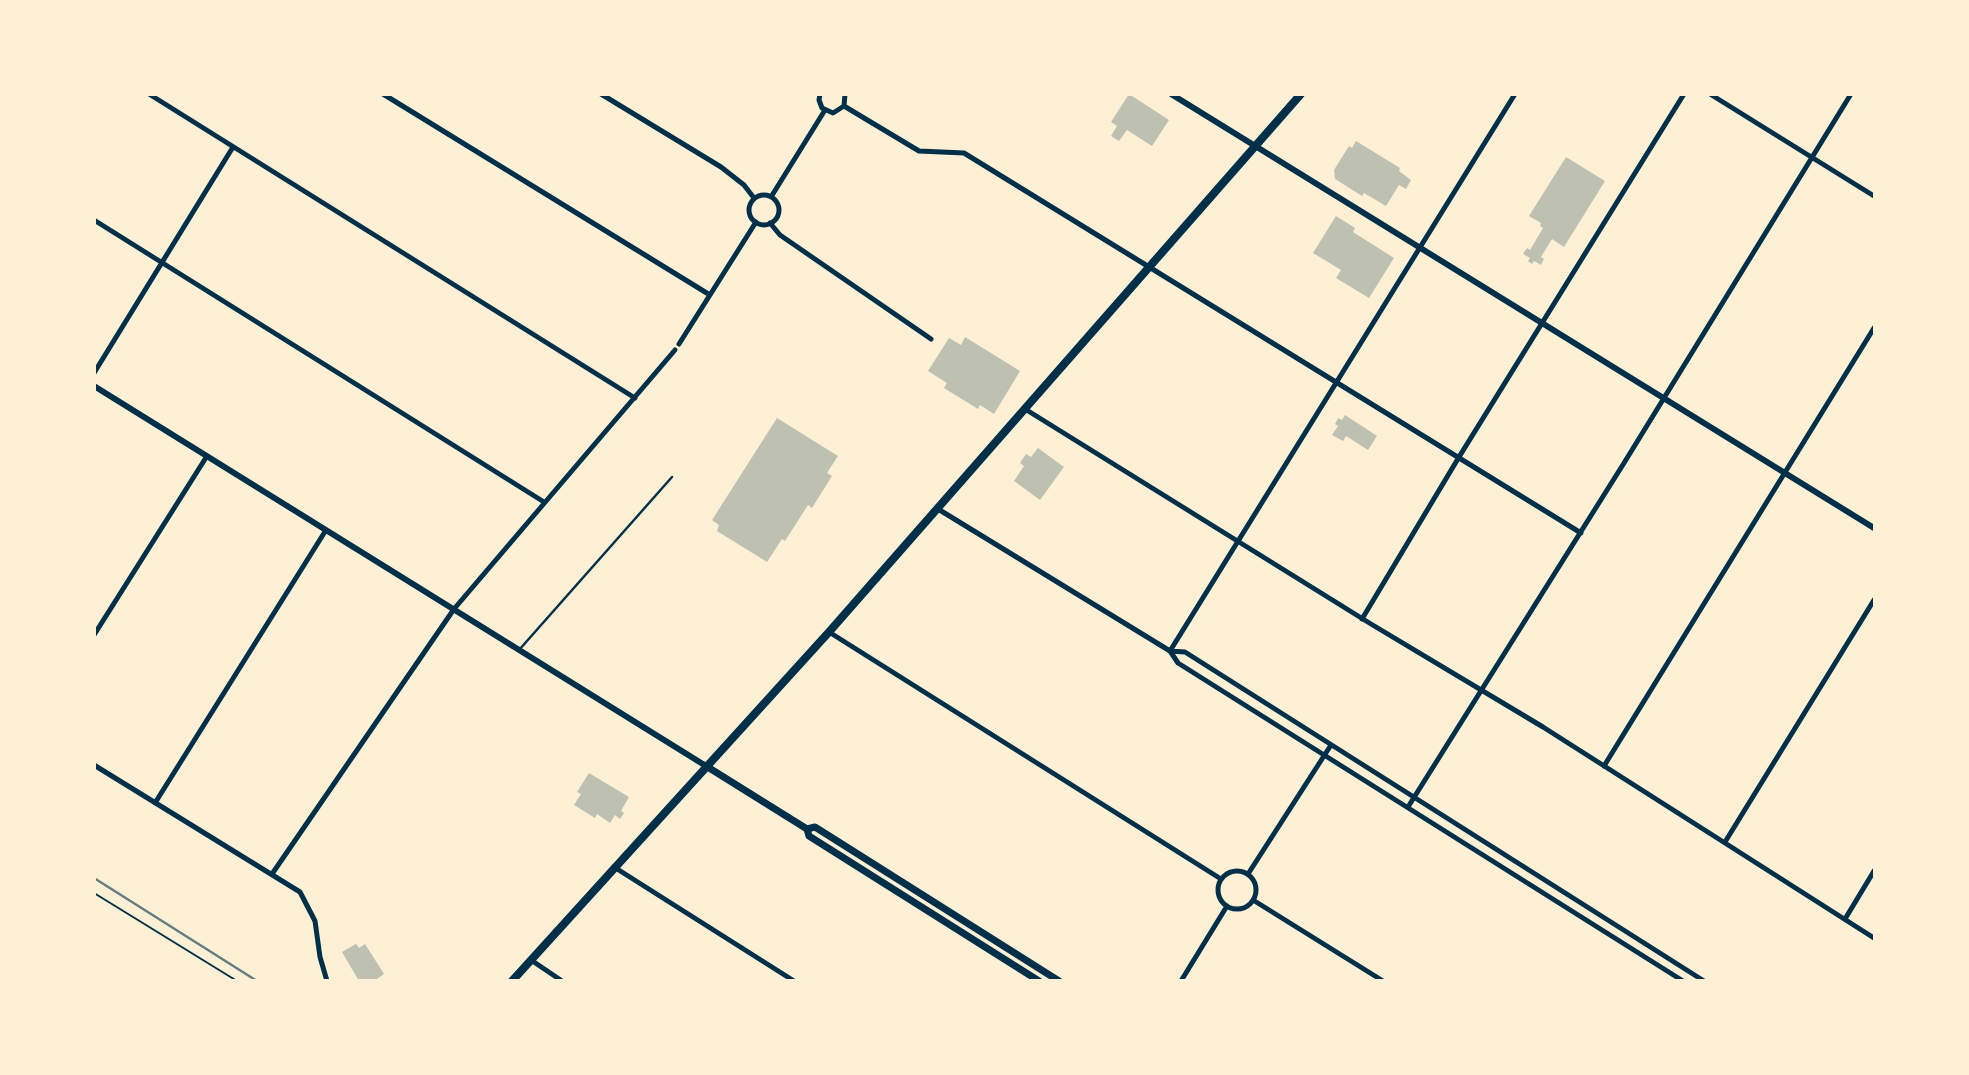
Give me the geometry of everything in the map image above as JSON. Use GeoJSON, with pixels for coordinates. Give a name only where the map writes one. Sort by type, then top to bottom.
{"type":"FeatureCollection","features":[{"type":"Feature","properties":{"kind":"main road"},"geometry":{"type":"LineString","coordinates":[[512,981],[829,632],[1301,94]]}},
{"type":"Feature","properties":{"kind":"main road"},"geometry":{"type":"LineString","coordinates":[[706,766],[807,829],[809,836],[1039,981]]}},
{"type":"Feature","properties":{"kind":"main road"},"geometry":{"type":"LineString","coordinates":[[807,829],[815,827],[1059,981]]}},
{"type":"Feature","properties":{"kind":"street"},"geometry":{"type":"LineString","coordinates":[[149,94],[635,398]]}},
{"type":"Feature","properties":{"kind":"street"},"geometry":{"type":"LineString","coordinates":[[383,94],[710,295]]}},
{"type":"Feature","properties":{"kind":"street"},"geometry":{"type":"LineString","coordinates":[[601,94],[721,167],[744,185],[754,198]]}},
{"type":"Feature","properties":{"kind":"street"},"geometry":{"type":"LineString","coordinates":[[820,94],[820,104],[825,110],[833,113],[844,106]]}},
{"type":"Feature","properties":{"kind":"street"},"geometry":{"type":"LineString","coordinates":[[844,106],[845,94]]}},
{"type":"Feature","properties":{"kind":"street"},"geometry":{"type":"LineString","coordinates":[[1171,94],[1182,97],[1255,146],[1874,528]]}},
{"type":"Feature","properties":{"kind":"street"},"geometry":{"type":"LineString","coordinates":[[1170,651],[1515,94]]}},
{"type":"Feature","properties":{"kind":"street"},"geometry":{"type":"LineString","coordinates":[[1362,619],[1684,94]]}},
{"type":"Feature","properties":{"kind":"street"},"geometry":{"type":"LineString","coordinates":[[1710,94],[1874,196]]}},
{"type":"Feature","properties":{"kind":"street"},"geometry":{"type":"LineString","coordinates":[[1408,807],[1581,533],[1851,94]]}},
{"type":"Feature","properties":{"kind":"street"},"geometry":{"type":"LineString","coordinates":[[844,106],[919,151],[964,153],[1581,533]]}},
{"type":"Feature","properties":{"kind":"street"},"geometry":{"type":"LineString","coordinates":[[771,197],[825,110]]}},
{"type":"Feature","properties":{"kind":"street"},"geometry":{"type":"LineString","coordinates":[[94,373],[233,147]]}},
{"type":"Feature","properties":{"kind":"street"},"geometry":{"type":"LineString","coordinates":[[763,195],[771,197],[777,202],[779,210],[776,218],[763,225],[756,222],[748,211],[754,198],[763,195]]}},
{"type":"Feature","properties":{"kind":"street"},"geometry":{"type":"LineString","coordinates":[[94,220],[544,502]]}},
{"type":"Feature","properties":{"kind":"street"},"geometry":{"type":"LineString","coordinates":[[272,874],[454,609],[677,347],[756,222]]}},
{"type":"Feature","properties":{"kind":"street"},"geometry":{"type":"LineString","coordinates":[[771,223],[780,235],[931,339]]}},
{"type":"Feature","properties":{"kind":"street"},"geometry":{"type":"LineString","coordinates":[[1604,766],[1874,328]]}},
{"type":"Feature","properties":{"kind":"street"},"geometry":{"type":"LineString","coordinates":[[94,386],[706,766]]}},
{"type":"Feature","properties":{"kind":"street"},"geometry":{"type":"LineString","coordinates":[[1025,408],[1362,619],[1604,766],[1874,938]]}},
{"type":"Feature","properties":{"kind":"street"},"geometry":{"type":"LineString","coordinates":[[94,635],[207,456]]}},
{"type":"Feature","properties":{"kind":"street"},"geometry":{"type":"LineString","coordinates":[[938,509],[1170,651],[1178,663],[1683,981]]}},
{"type":"Feature","properties":{"kind":"street"},"geometry":{"type":"LineString","coordinates":[[155,803],[326,530]]}},
{"type":"Feature","properties":{"kind":"street"},"geometry":{"type":"LineString","coordinates":[[1725,842],[1874,600]]}},
{"type":"Feature","properties":{"kind":"street"},"geometry":{"type":"LineString","coordinates":[[829,632],[1221,879]]}},
{"type":"Feature","properties":{"kind":"street"},"geometry":{"type":"LineString","coordinates":[[1170,651],[1185,652],[1704,981]]}},
{"type":"Feature","properties":{"kind":"street"},"geometry":{"type":"LineString","coordinates":[[1248,874],[1331,745]]}},
{"type":"Feature","properties":{"kind":"street"},"geometry":{"type":"LineString","coordinates":[[94,765],[300,892],[315,920],[320,957],[327,981]]}},
{"type":"Feature","properties":{"kind":"street"},"geometry":{"type":"LineString","coordinates":[[614,867],[794,981]]}},
{"type":"Feature","properties":{"kind":"street"},"geometry":{"type":"LineString","coordinates":[[1242,871],[1248,874],[1255,883],[1253,900],[1249,905],[1238,909],[1227,906],[1219,894],[1221,879],[1230,872],[1242,871]]}},
{"type":"Feature","properties":{"kind":"street"},"geometry":{"type":"LineString","coordinates":[[1845,919],[1874,871]]}},
{"type":"Feature","properties":{"kind":"street"},"geometry":{"type":"LineString","coordinates":[[1253,900],[1383,981]]}},
{"type":"Feature","properties":{"kind":"street"},"geometry":{"type":"LineString","coordinates":[[1576,912],[1582,902]]}},
{"type":"Feature","properties":{"kind":"street"},"geometry":{"type":"LineString","coordinates":[[1181,981],[1227,906]]}},
{"type":"Feature","properties":{"kind":"street"},"geometry":{"type":"LineString","coordinates":[[531,960],[562,981]]}},
{"type":"Feature","properties":{"kind":"lane"},"geometry":{"type":"LineString","coordinates":[[519,650],[672,477]]}},
{"type":"Feature","properties":{"kind":"path"},"geometry":{"type":"LineString","coordinates":[[94,893],[237,981]]}},
{"type":"Feature","properties":{"kind":"building"},"geometry":{"type":"Polygon","coordinates":[[[1129,94],[1169,120],[1152,146],[1127,130],[1119,141],[1111,136],[1117,126],[1111,122],[1129,94]]]}},
{"type":"Feature","properties":{"kind":"building"},"geometry":{"type":"Polygon","coordinates":[[[1356,141],[1400,168],[1399,171],[1411,180],[1406,189],[1399,185],[1386,206],[1364,193],[1362,196],[1335,179],[1334,170],[1349,146],[1352,148],[1356,141]]]}},
{"type":"Feature","properties":{"kind":"building"},"geometry":{"type":"Polygon","coordinates":[[[1566,157],[1605,181],[1564,247],[1552,239],[1541,257],[1544,259],[1541,265],[1534,261],[1532,264],[1528,261],[1530,258],[1523,254],[1527,248],[1530,250],[1543,228],[1541,223],[1529,216],[1566,157]]]}},
{"type":"Feature","properties":{"kind":"building"},"geometry":{"type":"Polygon","coordinates":[[[1336,216],[1355,228],[1353,232],[1394,258],[1369,298],[1336,278],[1341,270],[1313,253],[1336,216]]]}},
{"type":"Feature","properties":{"kind":"building"},"geometry":{"type":"Polygon","coordinates":[[[965,337],[1020,371],[994,414],[980,405],[978,409],[944,388],[947,383],[928,371],[949,338],[961,345],[965,337]]]}},
{"type":"Feature","properties":{"kind":"building"},"geometry":{"type":"Polygon","coordinates":[[[1345,415],[1377,436],[1368,450],[1346,436],[1343,441],[1332,435],[1338,426],[1335,424],[1338,418],[1342,420],[1345,415]]]}},
{"type":"Feature","properties":{"kind":"building"},"geometry":{"type":"Polygon","coordinates":[[[777,418],[838,456],[827,473],[832,476],[812,508],[808,505],[785,541],[782,539],[767,562],[717,531],[719,525],[712,520],[777,418]]]}},
{"type":"Feature","properties":{"kind":"building"},"geometry":{"type":"Polygon","coordinates":[[[1038,448],[1064,467],[1040,500],[1014,481],[1024,466],[1020,463],[1026,454],[1031,457],[1038,448]]]}},
{"type":"Feature","properties":{"kind":"building"},"geometry":{"type":"Polygon","coordinates":[[[589,773],[629,797],[621,811],[624,813],[620,819],[615,815],[610,823],[597,814],[595,818],[574,805],[581,794],[577,792],[589,773]]]}},
{"type":"Feature","properties":{"kind":"building"},"geometry":{"type":"Polygon","coordinates":[[[356,944],[359,948],[365,944],[384,974],[374,981],[359,981],[342,952],[356,944]]]}},
{"type":"Feature","properties":{"kind":"railway"},"geometry":{"type":"LineString","coordinates":[[94,878],[257,981]]}}]}
